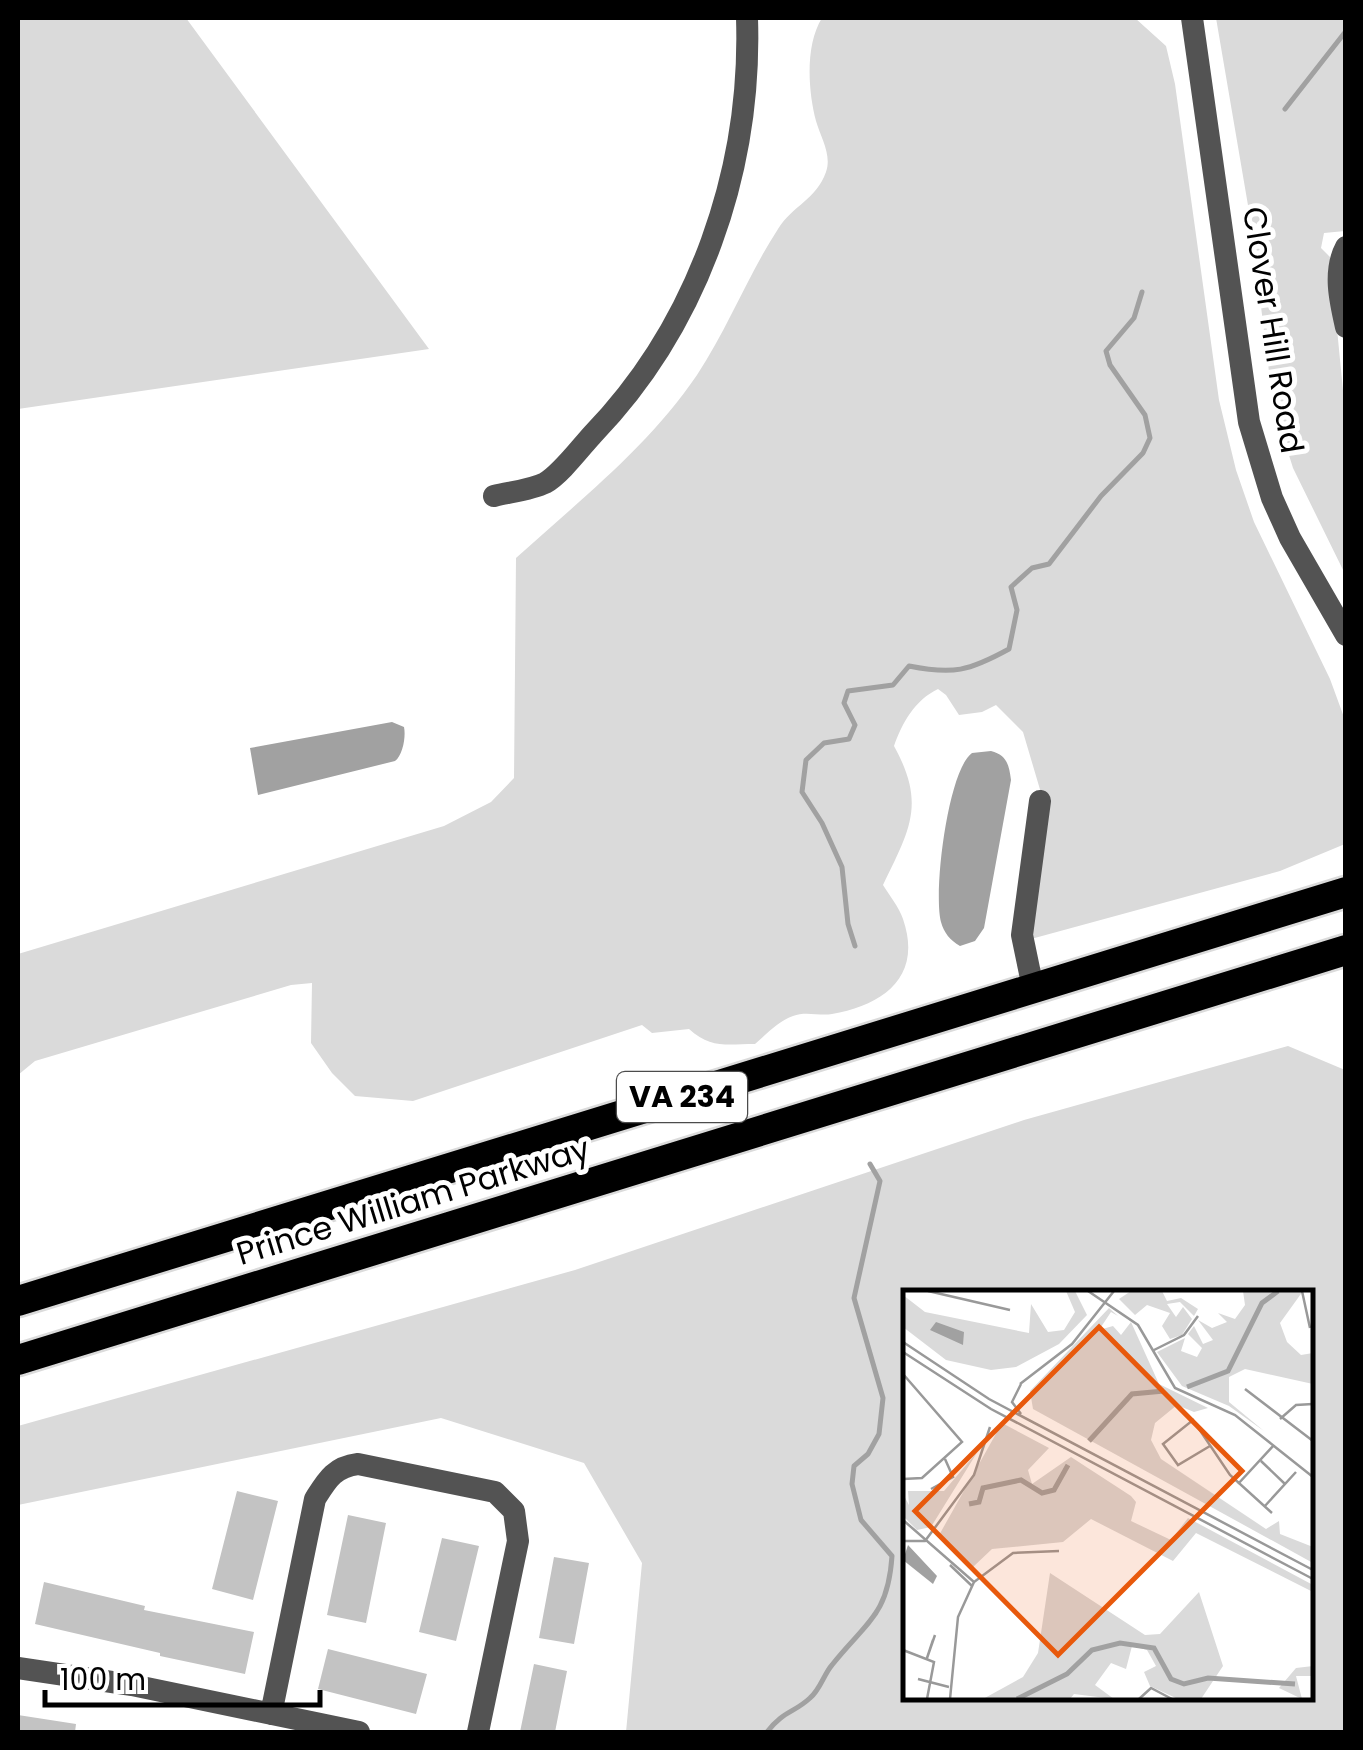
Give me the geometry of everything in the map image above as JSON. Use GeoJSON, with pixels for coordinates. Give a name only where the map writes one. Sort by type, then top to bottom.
{"type":"FeatureCollection","features":[{"type":"Feature","properties":{"kind":"highway","name":"Prince William Parkway"},"geometry":{"type":"LineString","coordinates":[[18,1301],[1346,892]]}},
{"type":"Feature","properties":{"kind":"highway","name":"Prince William Parkway"},"geometry":{"type":"LineString","coordinates":[[18,1360],[1346,950]]}},
{"type":"Feature","properties":{"kind":"highway"},"geometry":{"type":"LineString","coordinates":[[1295,965],[1346,964]]}},
{"type":"Feature","properties":{"kind":"street"},"geometry":{"type":"LineString","coordinates":[[494,496],[546,482],[642,378],[701,272],[724,206],[741,129],[748,18]]}},
{"type":"Feature","properties":{"kind":"street","name":"Clover Hill Road"},"geometry":{"type":"LineString","coordinates":[[1193,18],[1253,439],[1290,538],[1346,635]]}},
{"type":"Feature","properties":{"kind":"street"},"geometry":{"type":"LineString","coordinates":[[1339,246],[1346,327]]}},
{"type":"Feature","properties":{"kind":"street"},"geometry":{"type":"LineString","coordinates":[[1033,988],[1022,935],[1040,801]]}},
{"type":"Feature","properties":{"kind":"street"},"geometry":{"type":"LineString","coordinates":[[271,1714],[315,1499],[332,1472],[358,1464],[494,1492],[514,1511],[518,1541],[478,1732]]}},
{"type":"Feature","properties":{"kind":"street"},"geometry":{"type":"LineString","coordinates":[[18,1668],[132,1685],[359,1732]]}},
{"type":"Feature","properties":{"kind":"shaded area"},"geometry":{"type":"Polygon","coordinates":[[[18,18],[186,18],[429,349],[18,409],[18,18]]]}},
{"type":"Feature","properties":{"kind":"shaded area"},"geometry":{"type":"Polygon","coordinates":[[[822,18],[1135,18],[1166,46],[1175,84],[1219,400],[1236,470],[1254,522],[1330,679],[1345,720],[1345,844],[1280,871],[1031,939],[1044,803],[1023,732],[996,705],[982,712],[959,715],[938,689],[910,713],[894,746],[910,784],[911,816],[883,885],[903,919],[908,957],[894,985],[867,1004],[832,1014],[793,1016],[755,1044],[712,1043],[689,1029],[652,1033],[642,1025],[413,1101],[355,1096],[332,1073],[311,1043],[312,983],[291,985],[35,1061],[18,1075],[18,954],[444,826],[491,802],[514,778],[516,558],[612,472],[678,401],[708,357],[778,229],[822,182],[828,159],[813,109],[810,68],[813,41],[822,18]]]}},
{"type":"Feature","properties":{"kind":"shaded area"},"geometry":{"type":"Polygon","coordinates":[[[1216,18],[1345,18],[1345,231],[1324,233],[1321,248],[1330,257],[1345,411],[1345,574],[1293,468],[1271,388],[1250,217],[1216,18]]]}},
{"type":"Feature","properties":{"kind":"shaded area"},"geometry":{"type":"Polygon","coordinates":[[[392,722],[405,731],[402,750],[395,761],[258,795],[250,748],[392,722]]]}},
{"type":"Feature","properties":{"kind":"shaded area"},"geometry":{"type":"Polygon","coordinates":[[[991,751],[1006,761],[1011,780],[984,928],[975,941],[960,946],[948,936],[941,922],[939,885],[944,833],[963,764],[972,753],[991,751]]]}},
{"type":"Feature","properties":{"kind":"shaded area"},"geometry":{"type":"Polygon","coordinates":[[[1288,1046],[1345,1070],[1345,1732],[626,1732],[642,1563],[584,1463],[441,1418],[18,1505],[18,1426],[575,1270],[1024,1120],[1288,1046]]]}},
{"type":"Feature","properties":{"kind":"building"},"geometry":{"type":"Polygon","coordinates":[[[237,1491],[278,1501],[253,1600],[212,1589],[237,1491]]]}},
{"type":"Feature","properties":{"kind":"building"},"geometry":{"type":"Polygon","coordinates":[[[348,1515],[386,1523],[366,1623],[327,1615],[348,1515]]]}},
{"type":"Feature","properties":{"kind":"building"},"geometry":{"type":"Polygon","coordinates":[[[442,1538],[479,1546],[456,1641],[419,1632],[442,1538]]]}},
{"type":"Feature","properties":{"kind":"building"},"geometry":{"type":"Polygon","coordinates":[[[554,1557],[589,1563],[574,1644],[539,1638],[554,1557]]]}},
{"type":"Feature","properties":{"kind":"building"},"geometry":{"type":"Polygon","coordinates":[[[44,1582],[145,1606],[144,1610],[254,1632],[245,1674],[35,1624],[44,1582]]]}},
{"type":"Feature","properties":{"kind":"building"},"geometry":{"type":"Polygon","coordinates":[[[328,1649],[427,1674],[416,1714],[318,1689],[328,1649]]]}},
{"type":"Feature","properties":{"kind":"building"},"geometry":{"type":"Polygon","coordinates":[[[534,1664],[567,1671],[555,1732],[520,1732],[534,1664]]]}},
{"type":"Feature","properties":{"kind":"building"},"geometry":{"type":"Polygon","coordinates":[[[18,1715],[76,1724],[75,1732],[18,1732],[18,1715]]]}},
{"type":"Feature","properties":{"kind":"waterway"},"geometry":{"type":"LineString","coordinates":[[1285,109],[1346,31]]}},
{"type":"Feature","properties":{"kind":"waterway"},"geometry":{"type":"LineString","coordinates":[[855,946],[848,924],[842,867],[822,823],[802,792],[806,760],[824,743],[849,739],[855,725],[844,703],[848,691],[893,685],[909,666],[960,669],[1009,649],[1017,610],[1011,587],[1032,568],[1049,564],[1101,496],[1143,453],[1150,438],[1145,415],[1110,365],[1106,351],[1134,318],[1142,292]]}},
{"type":"Feature","properties":{"kind":"waterway"},"geometry":{"type":"LineString","coordinates":[[767,1732],[813,1695],[829,1669],[873,1617],[890,1576],[892,1556],[861,1520],[852,1484],[854,1466],[868,1454],[879,1434],[883,1398],[854,1298],[880,1181],[870,1164]]}}]}
